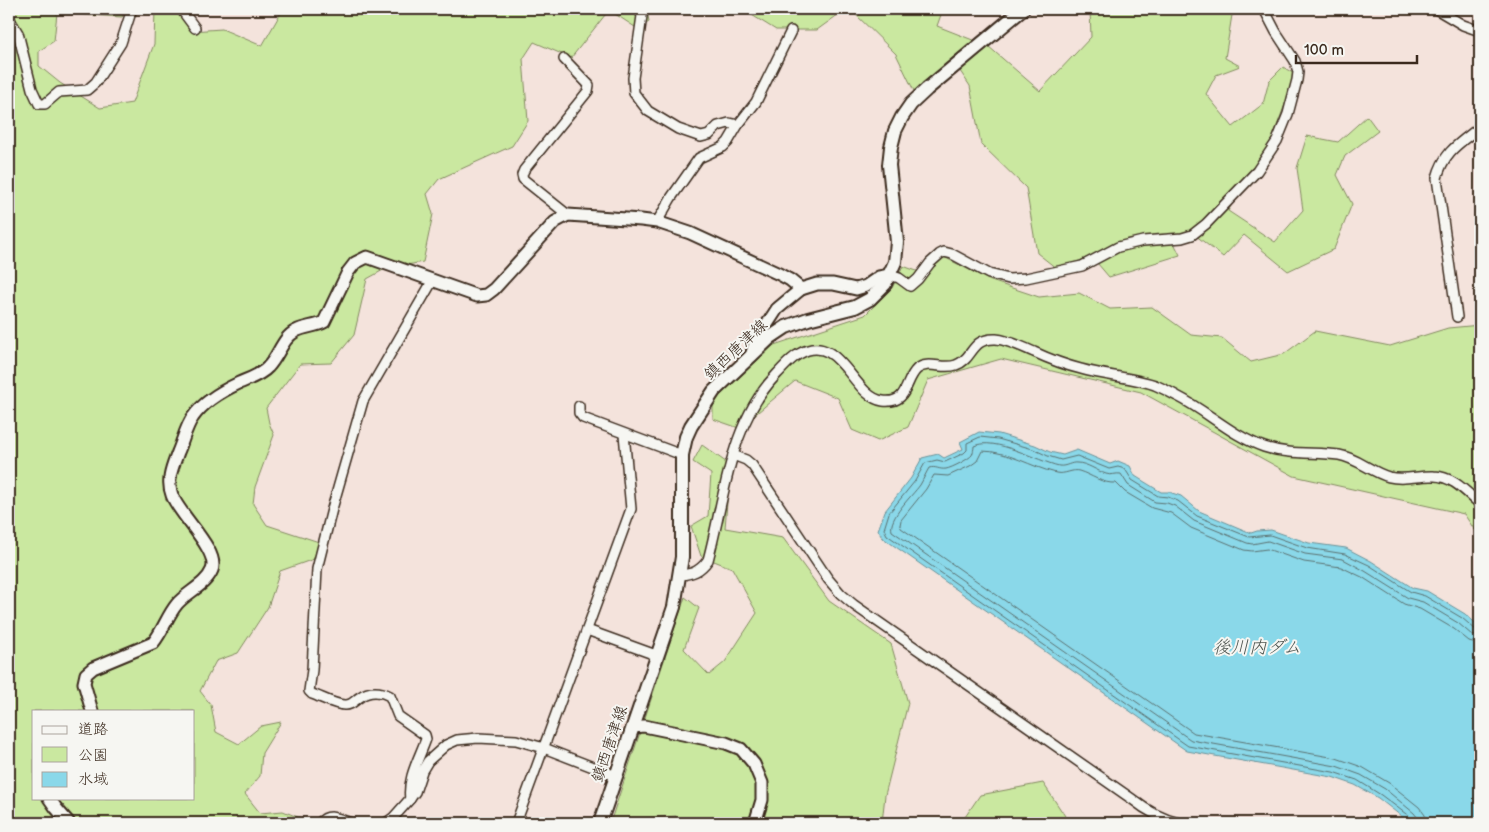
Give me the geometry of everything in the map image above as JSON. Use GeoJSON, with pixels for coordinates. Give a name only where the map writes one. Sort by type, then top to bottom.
{"type":"FeatureCollection","features":[{"type":"Feature","properties":{"kind":"main road","name":"鎮西唐津線"},"geometry":{"type":"LineString","coordinates":[[600,823],[674,607],[682,557],[682,455],[691,426],[714,392],[771,337],[786,327],[808,319],[855,307],[870,299],[885,284],[895,262],[897,242],[889,165],[895,131],[911,104],[1023,9]]}},
{"type":"Feature","properties":{"kind":"street"},"geometry":{"type":"LineString","coordinates":[[9,18],[18,33],[32,89],[39,104],[45,104],[59,92],[87,90],[96,82],[121,42],[132,9]]}},
{"type":"Feature","properties":{"kind":"street"},"geometry":{"type":"LineString","coordinates":[[181,9],[195,28]]}},
{"type":"Feature","properties":{"kind":"street"},"geometry":{"type":"LineString","coordinates":[[640,9],[642,16],[633,78],[634,93],[648,112],[678,129],[701,137],[710,135],[718,126],[729,122],[738,125]]}},
{"type":"Feature","properties":{"kind":"street"},"geometry":{"type":"LineString","coordinates":[[751,356],[755,343],[777,308],[801,289],[817,284],[833,284],[856,289],[866,286],[879,277],[890,274],[900,278],[910,286],[930,263],[944,252],[952,254],[990,274],[1010,279],[1026,278],[1082,266],[1118,247],[1143,241],[1182,238],[1192,235],[1206,224],[1257,171],[1277,141],[1288,114],[1297,80],[1296,61],[1276,32],[1264,9]]}},
{"type":"Feature","properties":{"kind":"street"},"geometry":{"type":"LineString","coordinates":[[1436,9],[1463,25],[1480,28]]}},
{"type":"Feature","properties":{"kind":"street"},"geometry":{"type":"LineString","coordinates":[[656,222],[699,158],[723,147],[728,142],[738,125],[756,102],[790,31]]}},
{"type":"Feature","properties":{"kind":"street"},"geometry":{"type":"LineString","coordinates":[[564,59],[589,85],[588,90],[522,175],[523,179],[568,215]]}},
{"type":"Feature","properties":{"kind":"street"},"geometry":{"type":"LineString","coordinates":[[1457,317],[1437,178],[1440,165],[1450,151],[1480,126]]}},
{"type":"Feature","properties":{"kind":"street"},"geometry":{"type":"LineString","coordinates":[[92,710],[84,683],[86,674],[93,668],[153,643],[160,635],[171,612],[178,603],[206,580],[213,570],[213,559],[172,497],[169,483],[171,471],[192,417],[219,392],[258,374],[269,366],[285,340],[294,331],[304,327],[317,326],[324,322],[348,272],[355,264],[367,257],[477,296],[486,296],[555,222],[568,215],[656,222],[690,234],[780,274],[801,289]]}},
{"type":"Feature","properties":{"kind":"street"},"geometry":{"type":"LineString","coordinates":[[410,799],[411,777],[426,739],[425,735],[398,716],[390,696],[384,693],[372,692],[361,696],[347,705],[312,694],[309,688],[312,670],[316,568],[363,401],[433,280]]}},
{"type":"Feature","properties":{"kind":"street"},"geometry":{"type":"LineString","coordinates":[[680,575],[691,574],[701,570],[708,560],[728,470],[742,428],[752,409],[768,384],[790,360],[800,353],[811,349],[830,353],[853,376],[865,392],[872,398],[886,401],[895,400],[901,396],[906,391],[912,375],[922,366],[954,366],[960,363],[976,345],[984,340],[998,339],[1083,370],[1157,386],[1180,397],[1237,434],[1262,446],[1287,453],[1340,456],[1354,459],[1390,478],[1408,479],[1433,475],[1444,477],[1453,481],[1480,504]]}},
{"type":"Feature","properties":{"kind":"street"},"geometry":{"type":"LineString","coordinates":[[579,406],[578,413],[583,418],[682,455]]}},
{"type":"Feature","properties":{"kind":"street"},"geometry":{"type":"LineString","coordinates":[[516,823],[631,508],[624,434]]}},
{"type":"Feature","properties":{"kind":"street"},"geometry":{"type":"LineString","coordinates":[[733,455],[746,460],[752,465],[840,594],[1132,799],[1142,808],[1156,816],[1179,823]]}},
{"type":"Feature","properties":{"kind":"street"},"geometry":{"type":"LineString","coordinates":[[587,630],[653,654]]}},
{"type":"Feature","properties":{"kind":"street"},"geometry":{"type":"LineString","coordinates":[[633,727],[644,726],[726,743],[741,749],[754,764],[762,783],[762,800],[755,823]]}},
{"type":"Feature","properties":{"kind":"street"},"geometry":{"type":"LineString","coordinates":[[386,823],[394,818],[415,792],[422,771],[428,761],[446,745],[457,740],[478,738],[516,740],[544,748],[616,776]]}},
{"type":"Feature","properties":{"kind":"street"},"geometry":{"type":"LineString","coordinates":[[50,800],[69,823]]}},
{"type":"Feature","properties":{"kind":"street"},"geometry":{"type":"LineString","coordinates":[[320,823],[328,817],[334,817],[351,823]]}},
{"type":"Feature","properties":{"kind":"green space"},"geometry":{"type":"Polygon","coordinates":[[[9,9],[126,9],[122,17],[57,13],[54,41],[39,51],[39,66],[60,83],[100,108],[132,103],[154,44],[155,9],[176,9],[191,31],[222,29],[262,46],[283,9],[647,9],[649,22],[638,29],[609,10],[571,58],[534,42],[523,59],[528,121],[512,146],[439,179],[427,194],[433,214],[423,262],[385,269],[367,279],[354,335],[331,363],[300,364],[266,408],[274,435],[255,487],[253,504],[267,525],[319,542],[314,559],[280,571],[268,607],[238,653],[216,661],[200,691],[211,705],[216,732],[239,744],[261,726],[281,722],[262,753],[260,776],[245,794],[260,813],[283,811],[300,818],[288,823],[9,823],[9,9]]]}},
{"type":"Feature","properties":{"kind":"green space"},"geometry":{"type":"Polygon","coordinates":[[[742,9],[846,9],[817,30],[776,30],[742,9]]]}},
{"type":"Feature","properties":{"kind":"green space"},"geometry":{"type":"Polygon","coordinates":[[[850,9],[943,9],[937,26],[988,46],[1040,91],[1091,37],[1090,9],[1233,9],[1225,58],[1240,66],[1216,75],[1206,94],[1233,127],[1263,104],[1269,81],[1283,67],[1296,75],[1272,139],[1228,211],[1275,242],[1303,210],[1297,168],[1307,136],[1338,142],[1367,116],[1378,131],[1345,156],[1337,175],[1352,204],[1334,249],[1288,271],[1244,235],[1223,257],[1190,231],[1171,237],[1180,255],[1109,277],[1092,257],[1056,268],[1037,253],[1026,188],[981,144],[970,86],[954,62],[914,91],[896,54],[850,9]]]}},
{"type":"Feature","properties":{"kind":"green space"},"geometry":{"type":"Polygon","coordinates":[[[942,256],[991,281],[1039,297],[1079,293],[1110,309],[1152,307],[1191,335],[1222,338],[1251,362],[1284,354],[1315,331],[1390,346],[1448,328],[1480,325],[1480,538],[1464,514],[1294,476],[1141,392],[1001,359],[928,380],[908,427],[878,441],[852,430],[838,398],[795,381],[739,428],[713,419],[713,402],[774,345],[865,315],[892,288],[903,266],[925,274],[942,256]]]}},
{"type":"Feature","properties":{"kind":"green space"},"geometry":{"type":"Polygon","coordinates":[[[702,445],[730,465],[725,528],[783,538],[829,601],[891,644],[908,703],[885,795],[882,823],[674,823],[676,816],[628,820],[627,823],[610,823],[685,597],[699,608],[684,649],[709,675],[725,662],[757,613],[732,568],[701,556],[691,526],[708,516],[711,474],[693,462],[702,445]]]}},
{"type":"Feature","properties":{"kind":"green space"},"geometry":{"type":"Polygon","coordinates":[[[1043,783],[1067,819],[1064,823],[961,823],[980,795],[1043,783]]]}},
{"type":"Feature","properties":{"kind":"water","name":"後川内ダム"},"geometry":{"type":"Polygon","coordinates":[[[979,432],[999,434],[1063,455],[1077,450],[1110,464],[1118,461],[1130,466],[1135,476],[1161,492],[1169,492],[1181,496],[1199,511],[1251,533],[1271,530],[1309,543],[1346,548],[1371,561],[1413,588],[1427,591],[1465,614],[1480,627],[1480,823],[1410,823],[1378,798],[1355,785],[1332,777],[1187,751],[883,538],[878,530],[885,511],[911,478],[922,458],[938,454],[944,458],[963,449],[960,442],[979,432]]]}}]}
